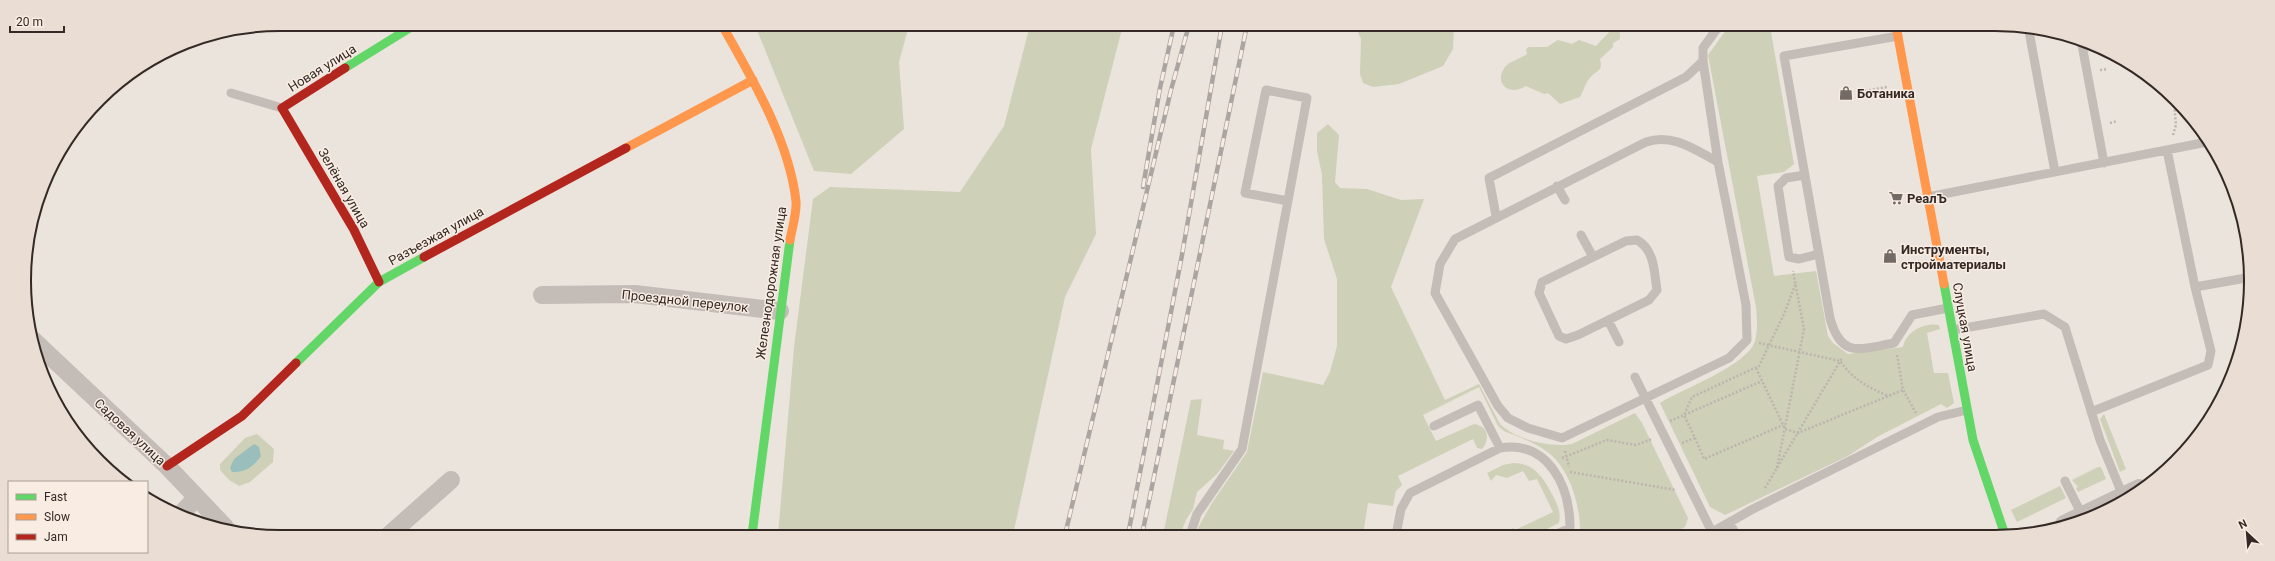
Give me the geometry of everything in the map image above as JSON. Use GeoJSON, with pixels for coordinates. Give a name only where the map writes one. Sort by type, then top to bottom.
{"type":"FeatureCollection","features":[{"type":"Feature","properties":{"kind":"street","name":"Новая улица"},"geometry":{"type":"LineString","coordinates":[[282,108],[405,31]]}},
{"type":"Feature","properties":{"kind":"street","name":"Железнодорожная улица"},"geometry":{"type":"LineString","coordinates":[[725,31],[753,80],[775,130],[791,175],[796,203],[780,311],[753,530]]}},
{"type":"Feature","properties":{"kind":"street","name":"Слуцкая улица"},"geometry":{"type":"LineString","coordinates":[[1897,31],[1967,410],[1985,480],[2003,529]]}},
{"type":"Feature","properties":{"kind":"street","name":"Разъезжая улица"},"geometry":{"type":"LineString","coordinates":[[167,466],[242,416],[380,282],[458,238],[753,80]]}},
{"type":"Feature","properties":{"kind":"street","name":"Зелёная улица"},"geometry":{"type":"LineString","coordinates":[[282,108],[354,230],[380,282]]}},
{"type":"Feature","properties":{"kind":"street","name":"Проездной переулок"},"geometry":{"type":"LineString","coordinates":[[542,296],[635,294],[780,311]]}},
{"type":"Feature","properties":{"kind":"street","name":"Садовая улица"},"geometry":{"type":"LineString","coordinates":[[40,347],[167,466],[220,522]]}},
{"type":"Feature","properties":{"kind":"street"},"geometry":{"type":"LineString","coordinates":[[395,530],[451,480]]}},
{"type":"Feature","properties":{"kind":"street"},"geometry":{"type":"LineString","coordinates":[[184,511],[196,498]]}},
{"type":"Feature","properties":{"kind":"lane"},"geometry":{"type":"LineString","coordinates":[[1715,31],[1703,48],[1703,61],[1718,162],[1746,305],[1747,340],[1729,358],[1562,438],[1528,428],[1508,418],[1498,406],[1435,293],[1440,264],[1455,239],[1496,216],[1658,138],[1668,138],[1718,162]]}},
{"type":"Feature","properties":{"kind":"lane"},"geometry":{"type":"LineString","coordinates":[[2029,33],[2055,172]]}},
{"type":"Feature","properties":{"kind":"lane"},"geometry":{"type":"LineString","coordinates":[[1898,36],[1784,56],[1819,254],[1834,331],[1838,340],[1848,348],[1856,350],[1894,343],[1912,315],[1949,308]]}},
{"type":"Feature","properties":{"kind":"lane"},"geometry":{"type":"LineString","coordinates":[[2083,47],[2104,163]]}},
{"type":"Feature","properties":{"kind":"lane"},"geometry":{"type":"LineString","coordinates":[[1496,216],[1489,178],[1686,77],[1703,61]]}},
{"type":"Feature","properties":{"kind":"lane"},"geometry":{"type":"LineString","coordinates":[[1192,530],[1197,514],[1242,449],[1288,201],[1307,98],[1266,90],[1245,193],[1288,201]]}},
{"type":"Feature","properties":{"kind":"lane"},"geometry":{"type":"LineString","coordinates":[[231,93],[282,108]]}},
{"type":"Feature","properties":{"kind":"lane"},"geometry":{"type":"LineString","coordinates":[[1928,197],[2203,143]]}},
{"type":"Feature","properties":{"kind":"lane"},"geometry":{"type":"LineString","coordinates":[[2091,412],[2208,366],[2211,351],[2195,287],[2167,150]]}},
{"type":"Feature","properties":{"kind":"lane"},"geometry":{"type":"LineString","coordinates":[[1805,175],[1786,178],[1778,186],[1790,257],[1799,259],[1819,254]]}},
{"type":"Feature","properties":{"kind":"lane"},"geometry":{"type":"LineString","coordinates":[[1558,186],[1564,200]]}},
{"type":"Feature","properties":{"kind":"lane"},"geometry":{"type":"LineString","coordinates":[[1581,235],[1593,257]]}},
{"type":"Feature","properties":{"kind":"lane"},"geometry":{"type":"LineString","coordinates":[[1637,240],[1646,245],[1650,254],[1657,290],[1649,300],[1566,339],[1559,336],[1539,293],[1542,282],[1593,257],[1626,241],[1637,240]]}},
{"type":"Feature","properties":{"kind":"lane"},"geometry":{"type":"LineString","coordinates":[[2195,287],[2244,278]]}},
{"type":"Feature","properties":{"kind":"lane"},"geometry":{"type":"LineString","coordinates":[[1953,330],[2044,314],[2065,327],[2100,440],[2122,495]]}},
{"type":"Feature","properties":{"kind":"lane"},"geometry":{"type":"LineString","coordinates":[[1608,320],[1619,342]]}},
{"type":"Feature","properties":{"kind":"lane"},"geometry":{"type":"LineString","coordinates":[[1635,377],[1690,489],[1707,530]]}},
{"type":"Feature","properties":{"kind":"lane"},"geometry":{"type":"LineString","coordinates":[[1434,426],[1478,405],[1500,448]]}},
{"type":"Feature","properties":{"kind":"lane"},"geometry":{"type":"LineString","coordinates":[[1717,530],[1730,524],[1751,510],[1938,417],[1967,410]]}},
{"type":"Feature","properties":{"kind":"lane"},"geometry":{"type":"LineString","coordinates":[[1397,530],[1401,509],[1410,493],[1500,448],[1518,448],[1537,454],[1556,472],[1564,487],[1569,506],[1570,530]]}},
{"type":"Feature","properties":{"kind":"lane"},"geometry":{"type":"LineString","coordinates":[[2064,481],[2082,514]]}},
{"type":"Feature","properties":{"kind":"lane"},"geometry":{"type":"LineString","coordinates":[[1730,524],[1733,530]]}},
{"type":"Feature","properties":{"kind":"path"},"geometry":{"type":"LineString","coordinates":[[1865,91],[1888,87]]}},
{"type":"Feature","properties":{"kind":"path"},"geometry":{"type":"LineString","coordinates":[[2167,150],[2176,125],[2174,108]]}},
{"type":"Feature","properties":{"kind":"path"},"geometry":{"type":"LineString","coordinates":[[1777,468],[1804,329],[1790,257]]}},
{"type":"Feature","properties":{"kind":"path"},"geometry":{"type":"LineString","coordinates":[[1783,425],[1704,460],[1684,415],[1692,397],[1759,366],[1770,345],[1796,283]]}},
{"type":"Feature","properties":{"kind":"path"},"geometry":{"type":"LineString","coordinates":[[1747,340],[1800,350],[1840,361],[1849,373],[1870,389],[1889,396]]}},
{"type":"Feature","properties":{"kind":"path"},"geometry":{"type":"LineString","coordinates":[[1894,343],[1903,390],[1923,425]]}},
{"type":"Feature","properties":{"kind":"path"},"geometry":{"type":"LineString","coordinates":[[1751,510],[1848,348]]}},
{"type":"Feature","properties":{"kind":"path"},"geometry":{"type":"LineString","coordinates":[[1756,368],[1785,429],[1798,433],[1903,390]]}},
{"type":"Feature","properties":{"kind":"path"},"geometry":{"type":"LineString","coordinates":[[1549,464],[1607,440],[1636,445],[1654,438],[1660,428],[1684,415],[1762,381]]}},
{"type":"Feature","properties":{"kind":"path"},"geometry":{"type":"LineString","coordinates":[[1670,449],[1694,438]]}},
{"type":"Feature","properties":{"kind":"path"},"geometry":{"type":"LineString","coordinates":[[1556,472],[1680,491],[1690,489]]}},
{"type":"Feature","properties":{"kind":"green space"},"geometry":{"type":"Polygon","coordinates":[[[757,31],[907,31],[899,62],[904,129],[851,174],[814,171],[757,31]]]}},
{"type":"Feature","properties":{"kind":"green space"},"geometry":{"type":"Polygon","coordinates":[[[1028,31],[1121,31],[1091,149],[1096,234],[1065,297],[1014,530],[778,530],[794,347],[813,199],[830,187],[960,192],[1004,126],[1028,31]]]}},
{"type":"Feature","properties":{"kind":"green space"},"geometry":{"type":"Polygon","coordinates":[[[1358,31],[1454,31],[1453,49],[1443,66],[1399,84],[1373,87],[1363,83],[1360,74],[1361,39],[1358,31]]]}},
{"type":"Feature","properties":{"kind":"green space"},"geometry":{"type":"Polygon","coordinates":[[[1610,31],[1620,31],[1620,39],[1613,43],[1613,47],[1600,59],[1600,69],[1591,76],[1586,83],[1580,97],[1560,104],[1548,93],[1544,94],[1526,86],[1520,89],[1509,89],[1502,83],[1501,78],[1505,67],[1527,54],[1526,49],[1529,47],[1547,47],[1558,40],[1572,44],[1579,40],[1596,46],[1610,31]]]}},
{"type":"Feature","properties":{"kind":"green space"},"geometry":{"type":"Polygon","coordinates":[[[1725,31],[1771,31],[1794,164],[1784,172],[1757,176],[1774,276],[1816,271],[1828,336],[1833,343],[1848,354],[1903,347],[1908,336],[1912,332],[1922,326],[1934,324],[1939,325],[1940,329],[1927,333],[1934,373],[1948,373],[1954,403],[1947,408],[1941,404],[1877,437],[1848,456],[1725,515],[1710,507],[1660,403],[1727,368],[1750,350],[1756,337],[1756,307],[1708,55],[1725,31]]]}},
{"type":"Feature","properties":{"kind":"green space"},"geometry":{"type":"Polygon","coordinates":[[[1328,124],[1339,135],[1335,182],[1340,188],[1367,189],[1401,200],[1424,199],[1391,287],[1445,400],[1479,384],[1500,424],[1507,430],[1534,442],[1554,445],[1572,444],[1635,413],[1642,423],[1688,518],[1685,527],[1679,530],[1580,530],[1579,513],[1573,491],[1569,480],[1557,461],[1539,446],[1504,431],[1498,426],[1479,387],[1423,415],[1436,441],[1474,424],[1483,427],[1487,434],[1487,438],[1482,449],[1477,448],[1473,439],[1398,476],[1402,485],[1396,491],[1393,506],[1368,503],[1364,530],[1197,530],[1212,503],[1247,452],[1263,372],[1323,385],[1330,372],[1337,346],[1337,279],[1324,239],[1322,175],[1317,151],[1317,133],[1328,124]]]}},
{"type":"Feature","properties":{"kind":"green space"},"geometry":{"type":"Polygon","coordinates":[[[1202,399],[1197,435],[1224,440],[1223,449],[1234,451],[1217,474],[1197,492],[1193,509],[1182,530],[1164,530],[1191,400],[1202,399]]]}},
{"type":"Feature","properties":{"kind":"green space"},"geometry":{"type":"Polygon","coordinates":[[[2104,414],[2126,469],[2120,472],[2100,419],[2104,414]]]}},
{"type":"Feature","properties":{"kind":"green space"},"geometry":{"type":"Polygon","coordinates":[[[257,434],[274,449],[273,462],[250,482],[239,486],[229,480],[220,470],[220,464],[245,438],[257,434]]]}},
{"type":"Feature","properties":{"kind":"green space"},"geometry":{"type":"Polygon","coordinates":[[[1513,463],[1521,464],[1538,473],[1550,490],[1558,506],[1560,516],[1559,523],[1545,530],[1515,530],[1553,512],[1537,479],[1529,481],[1523,471],[1507,478],[1496,475],[1491,481],[1487,473],[1503,465],[1513,463]]]}},
{"type":"Feature","properties":{"kind":"green space"},"geometry":{"type":"Polygon","coordinates":[[[2098,467],[2101,467],[2106,479],[2078,492],[2076,488],[2078,487],[2072,480],[2098,467]]]}},
{"type":"Feature","properties":{"kind":"green space"},"geometry":{"type":"Polygon","coordinates":[[[2060,486],[2066,498],[2017,522],[2011,510],[2060,486]]]}},
{"type":"Feature","properties":{"kind":"water"},"geometry":{"type":"Polygon","coordinates":[[[254,444],[259,447],[261,456],[258,460],[245,470],[232,472],[230,468],[234,459],[254,444]]]}},
{"type":"Feature","properties":{"kind":"railway"},"geometry":{"type":"LineString","coordinates":[[1143,187],[1160,88],[1173,31]]}},
{"type":"Feature","properties":{"kind":"railway"},"geometry":{"type":"LineString","coordinates":[[1066,530],[1171,90],[1187,31]]}},
{"type":"Feature","properties":{"kind":"railway"},"geometry":{"type":"LineString","coordinates":[[1129,530],[1182,255],[1221,31]]}},
{"type":"Feature","properties":{"kind":"railway"},"geometry":{"type":"LineString","coordinates":[[1143,530],[1246,31]]}},
{"type":"Feature","properties":{"kind":"traffic: fast"},"geometry":{"type":"LineString","coordinates":[[345,68],[405,31]]}},
{"type":"Feature","properties":{"kind":"traffic: fast"},"geometry":{"type":"LineString","coordinates":[[753,530],[790,240]]}},
{"type":"Feature","properties":{"kind":"traffic: fast"},"geometry":{"type":"LineString","coordinates":[[296,363],[379,282],[424,257]]}},
{"type":"Feature","properties":{"kind":"traffic: fast"},"geometry":{"type":"LineString","coordinates":[[1944,284],[1973,440],[2003,529]]}},
{"type":"Feature","properties":{"kind":"traffic: slow"},"geometry":{"type":"LineString","coordinates":[[725,31],[768,110],[786,155],[796,201],[790,240]]}},
{"type":"Feature","properties":{"kind":"traffic: slow"},"geometry":{"type":"LineString","coordinates":[[1897,31],[1944,284]]}},
{"type":"Feature","properties":{"kind":"traffic: slow"},"geometry":{"type":"LineString","coordinates":[[626,148],[753,80]]}},
{"type":"Feature","properties":{"kind":"traffic: jam"},"geometry":{"type":"LineString","coordinates":[[345,68],[282,108],[354,230],[379,282]]}},
{"type":"Feature","properties":{"kind":"traffic: jam"},"geometry":{"type":"LineString","coordinates":[[424,257],[626,148]]}},
{"type":"Feature","properties":{"kind":"traffic: jam"},"geometry":{"type":"LineString","coordinates":[[167,466],[242,416],[296,363]]}},
{"type":"Feature","properties":{"kind":"place","name":"Ботаника"},"geometry":{"type":"Point","coordinates":[1846,93]}},
{"type":"Feature","properties":{"kind":"place","name":"РеалЪ"},"geometry":{"type":"Point","coordinates":[1896,198]}},
{"type":"Feature","properties":{"kind":"place","name":"Инструменты, стройматериалы"},"geometry":{"type":"Point","coordinates":[1890,256]}}]}
